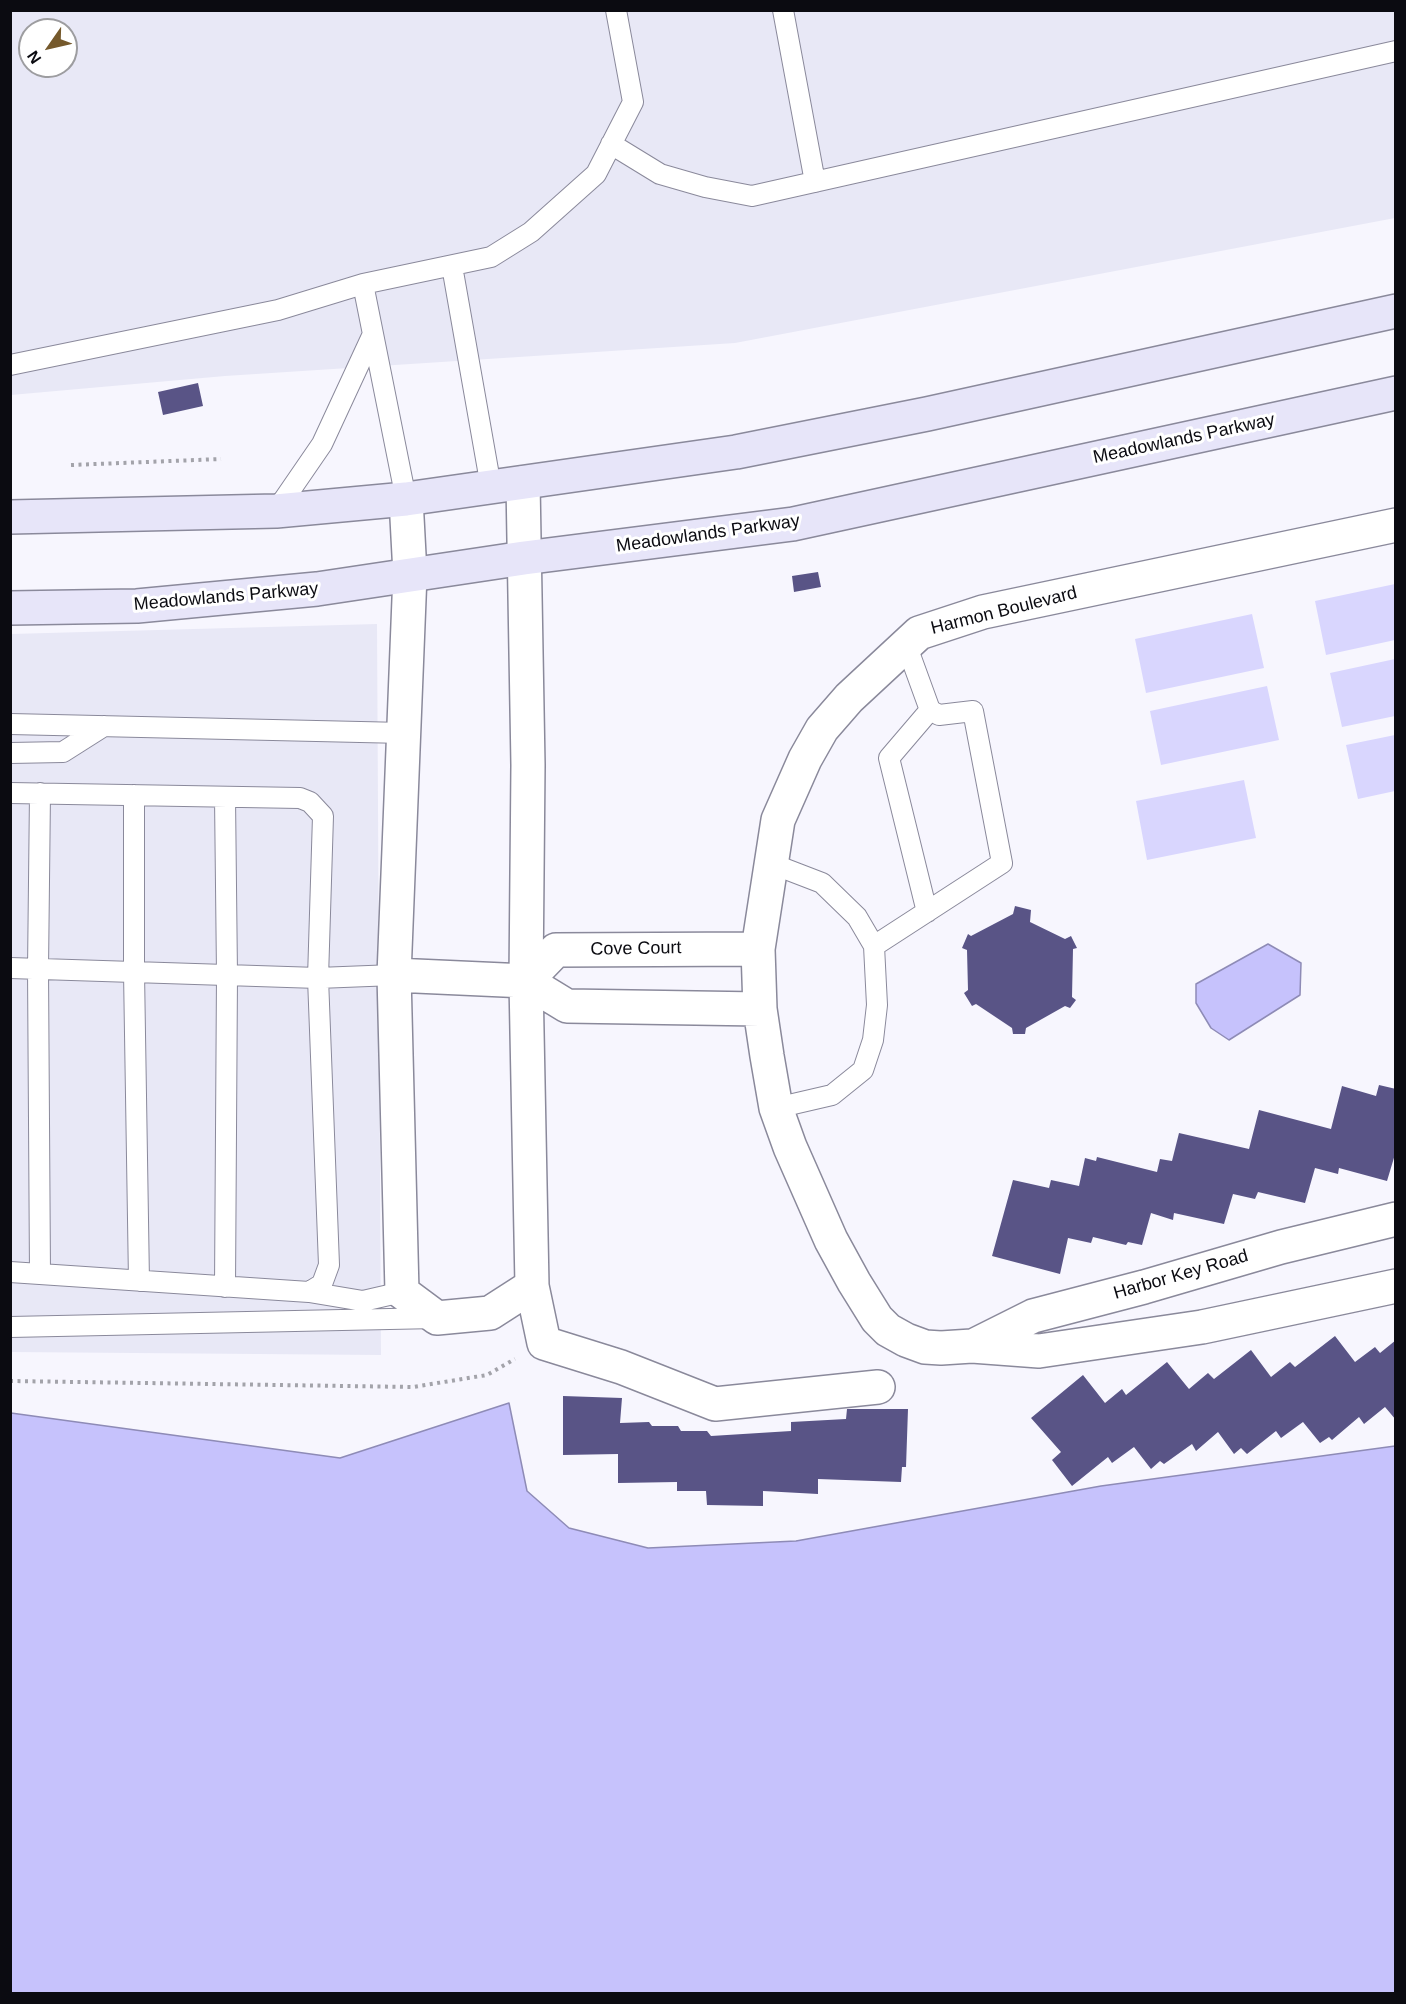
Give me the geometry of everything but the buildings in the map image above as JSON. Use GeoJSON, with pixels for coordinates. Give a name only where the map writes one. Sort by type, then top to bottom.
{"type":"FeatureCollection","features":[{"type":"Feature","properties":{"kind":"main road"},"geometry":{"type":"LineString","coordinates":[[10,517],[276,511],[406,499],[736,452],[927,414],[1395,311]]}},
{"type":"Feature","properties":{"kind":"main road","name":"Meadowlands Parkway"},"geometry":{"type":"LineString","coordinates":[[10,608],[137,606],[318,589],[524,558],[793,524],[1395,393]]}},
{"type":"Feature","properties":{"kind":"street"},"geometry":{"type":"LineString","coordinates":[[523,483],[528,765],[526,981],[532,1286],[544,1343],[621,1367],[715,1404],[878,1387]]}},
{"type":"Feature","properties":{"kind":"street"},"geometry":{"type":"LineString","coordinates":[[406,499],[410,574],[394,975],[402,1292],[437,1318],[490,1313],[532,1286]]}},
{"type":"Feature","properties":{"kind":"street","name":"Harmon Boulevard"},"geometry":{"type":"LineString","coordinates":[[777,1108],[760,1009],[758,949],[778,820],[805,759],[822,729],[849,698],[906,644],[919,633],[983,612],[1395,525]]}},
{"type":"Feature","properties":{"kind":"street","name":"Cove Court"},"geometry":{"type":"LineString","coordinates":[[526,981],[556,950],[758,949]]}},
{"type":"Feature","properties":{"kind":"street"},"geometry":{"type":"LineString","coordinates":[[394,975],[526,981],[567,1006],[760,1009]]}},
{"type":"Feature","properties":{"kind":"street","name":"Harbor Key Road"},"geometry":{"type":"LineString","coordinates":[[777,1108],[790,1148],[831,1240],[877,1319],[888,1330],[925,1347],[972,1346],[1039,1351],[1202,1327],[1395,1286]]}},
{"type":"Feature","properties":{"kind":"street","name":"Harbor Key Road"},"geometry":{"type":"LineString","coordinates":[[972,1346],[1033,1316],[1144,1287],[1281,1247],[1395,1219]]}},
{"type":"Feature","properties":{"kind":"lane"},"geometry":{"type":"LineString","coordinates":[[10,365],[278,310],[363,284],[491,257],[531,232],[596,174],[633,102],[616,10]]}},
{"type":"Feature","properties":{"kind":"lane"},"geometry":{"type":"LineString","coordinates":[[783,10],[815,182]]}},
{"type":"Feature","properties":{"kind":"lane"},"geometry":{"type":"LineString","coordinates":[[611,144],[660,174],[705,187],[752,196],[1395,51]]}},
{"type":"Feature","properties":{"kind":"lane"},"geometry":{"type":"LineString","coordinates":[[452,266],[491,487]]}},
{"type":"Feature","properties":{"kind":"lane"},"geometry":{"type":"LineString","coordinates":[[363,284],[406,499]]}},
{"type":"Feature","properties":{"kind":"lane"},"geometry":{"type":"LineString","coordinates":[[276,511],[322,444],[373,334]]}},
{"type":"Feature","properties":{"kind":"lane"},"geometry":{"type":"LineString","coordinates":[[874,946],[1002,863],[973,711],[939,715],[930,710],[906,644]]}},
{"type":"Feature","properties":{"kind":"lane"},"geometry":{"type":"LineString","coordinates":[[927,912],[889,758],[930,710]]}},
{"type":"Feature","properties":{"kind":"lane"},"geometry":{"type":"LineString","coordinates":[[10,724],[404,733]]}},
{"type":"Feature","properties":{"kind":"lane"},"geometry":{"type":"LineString","coordinates":[[10,753],[63,752],[104,726]]}},
{"type":"Feature","properties":{"kind":"lane"},"geometry":{"type":"LineString","coordinates":[[10,793],[300,798],[310,802],[323,816],[318,978],[328,1265],[322,1284],[309,1292]]}},
{"type":"Feature","properties":{"kind":"lane"},"geometry":{"type":"LineString","coordinates":[[40,793],[38,969],[40,1274]]}},
{"type":"Feature","properties":{"kind":"lane"},"geometry":{"type":"LineString","coordinates":[[134,795],[134,972],[139,1281]]}},
{"type":"Feature","properties":{"kind":"lane"},"geometry":{"type":"LineString","coordinates":[[225,797],[227,975],[225,1287]]}},
{"type":"Feature","properties":{"kind":"lane"},"geometry":{"type":"LineString","coordinates":[[770,863],[822,883],[857,917],[874,946],[877,1005],[873,1040],[863,1070],[832,1095],[777,1108]]}},
{"type":"Feature","properties":{"kind":"lane"},"geometry":{"type":"LineString","coordinates":[[10,968],[318,978],[394,975]]}},
{"type":"Feature","properties":{"kind":"lane"},"geometry":{"type":"LineString","coordinates":[[10,1272],[309,1292],[363,1301],[402,1292]]}},
{"type":"Feature","properties":{"kind":"lane"},"geometry":{"type":"LineString","coordinates":[[10,1311],[42,1326]]}},
{"type":"Feature","properties":{"kind":"lane"},"geometry":{"type":"LineString","coordinates":[[10,1327],[437,1318]]}},
{"type":"Feature","properties":{"kind":"path"},"geometry":{"type":"LineString","coordinates":[[71,465],[221,459]]}},
{"type":"Feature","properties":{"kind":"path"},"geometry":{"type":"LineString","coordinates":[[10,1380],[413,1388],[487,1375],[544,1343]]}},
{"type":"Feature","properties":{"kind":"shaded area"},"geometry":{"type":"Polygon","coordinates":[[[11,11],[1395,11],[1395,218],[735,343],[225,376],[11,395],[11,11]]]}},
{"type":"Feature","properties":{"kind":"shaded area"},"geometry":{"type":"Polygon","coordinates":[[[1395,584],[1395,640],[1326,655],[1315,601],[1395,584]]]}},
{"type":"Feature","properties":{"kind":"shaded area"},"geometry":{"type":"Polygon","coordinates":[[[1252,614],[1264,668],[1146,693],[1135,639],[1252,614]]]}},
{"type":"Feature","properties":{"kind":"shaded area"},"geometry":{"type":"Polygon","coordinates":[[[377,624],[381,1355],[11,1352],[11,634],[377,624]]]}},
{"type":"Feature","properties":{"kind":"shaded area"},"geometry":{"type":"Polygon","coordinates":[[[1395,659],[1395,716],[1342,727],[1330,673],[1395,659]]]}},
{"type":"Feature","properties":{"kind":"shaded area"},"geometry":{"type":"Polygon","coordinates":[[[1267,686],[1279,740],[1161,765],[1150,711],[1267,686]]]}},
{"type":"Feature","properties":{"kind":"shaded area"},"geometry":{"type":"Polygon","coordinates":[[[1395,735],[1395,791],[1358,799],[1346,745],[1395,735]]]}},
{"type":"Feature","properties":{"kind":"shaded area"},"geometry":{"type":"Polygon","coordinates":[[[1244,780],[1256,838],[1147,860],[1136,801],[1244,780]]]}},
{"type":"Feature","properties":{"kind":"shaded area"},"geometry":{"type":"Polygon","coordinates":[[[1268,944],[1301,963],[1300,995],[1229,1040],[1211,1028],[1196,1003],[1196,984],[1268,944]]]}},
{"type":"Feature","properties":{"kind":"shaded area"},"geometry":{"type":"Polygon","coordinates":[[[509,1403],[527,1491],[569,1528],[648,1548],[796,1541],[1101,1486],[1395,1446],[1395,1993],[11,1993],[11,1413],[340,1458],[509,1403]]]}}]}
